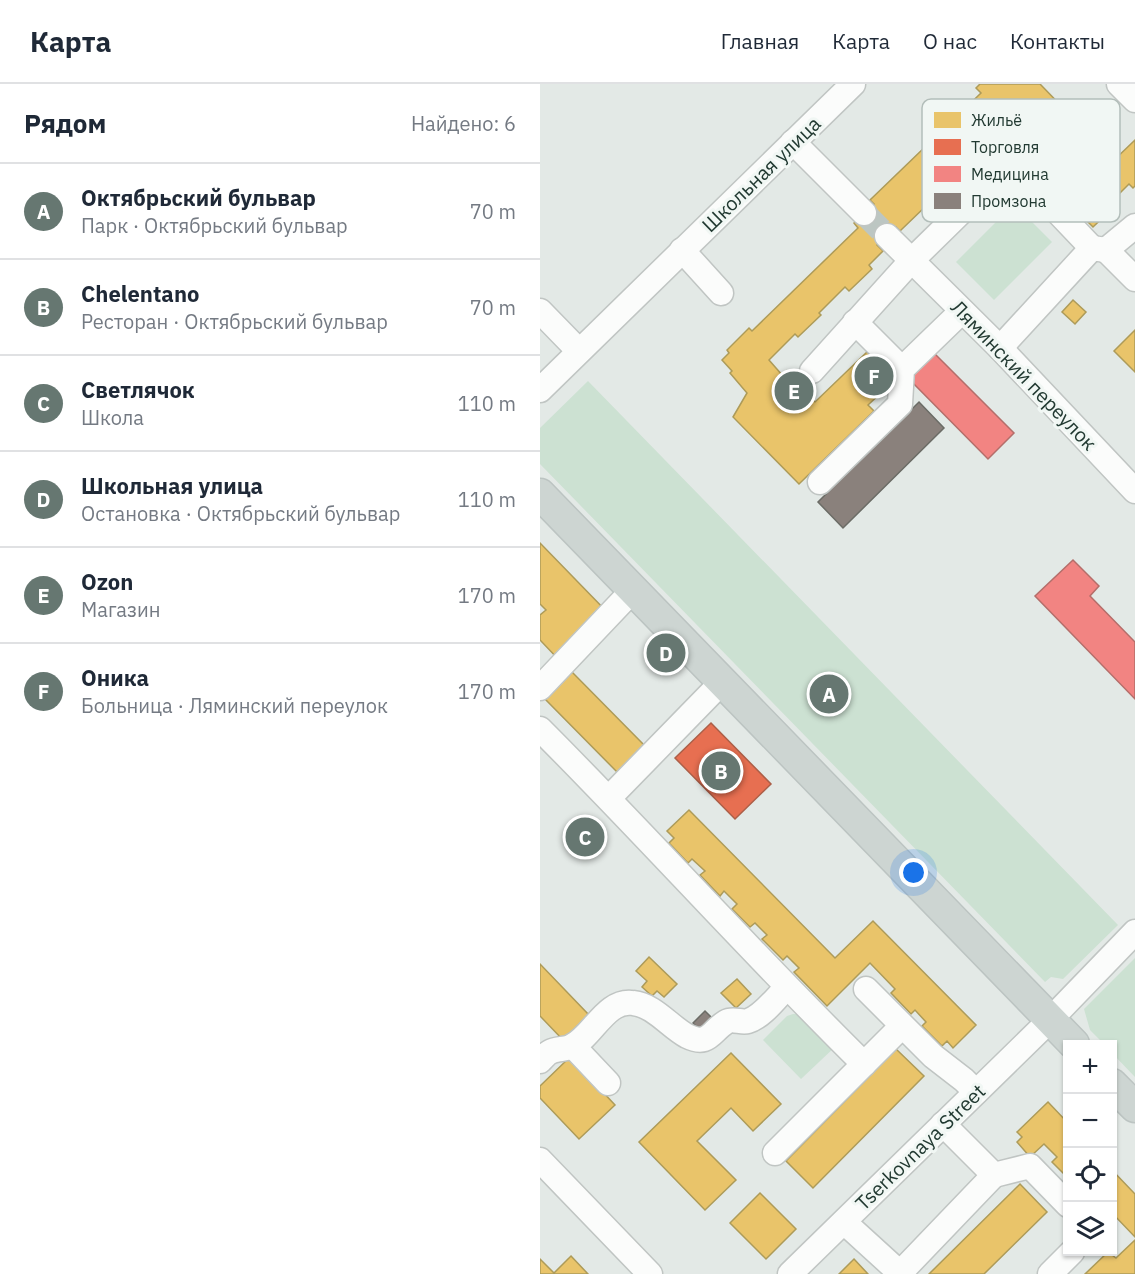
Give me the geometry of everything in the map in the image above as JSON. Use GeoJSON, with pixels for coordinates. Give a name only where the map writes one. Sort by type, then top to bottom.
{"type":"FeatureCollection","features":[{"type":"Feature","properties":{"kind":"main road"},"geometry":{"type":"LineString","coordinates":[[540,494],[1070,1040]]}},
{"type":"Feature","properties":{"kind":"main road"},"geometry":{"type":"LineString","coordinates":[[1117,1088],[1135,1107]]}},
{"type":"Feature","properties":{"kind":"street","name":"Школьная улица"},"geometry":{"type":"LineString","coordinates":[[540,390],[853,84]]}},
{"type":"Feature","properties":{"kind":"street"},"geometry":{"type":"LineString","coordinates":[[1119,84],[1135,100]]}},
{"type":"Feature","properties":{"kind":"street"},"geometry":{"type":"LineString","coordinates":[[794,142],[864,213]]}},
{"type":"Feature","properties":{"kind":"street"},"geometry":{"type":"LineString","coordinates":[[812,371],[912,260],[951,222]]}},
{"type":"Feature","properties":{"kind":"street"},"geometry":{"type":"LineString","coordinates":[[1071,222],[1135,279]]}},
{"type":"Feature","properties":{"kind":"street"},"geometry":{"type":"LineString","coordinates":[[1000,348],[1099,249],[1135,226]]}},
{"type":"Feature","properties":{"kind":"street","name":"Ляминский переулок"},"geometry":{"type":"LineString","coordinates":[[887,236],[1000,348],[1135,491]]}},
{"type":"Feature","properties":{"kind":"street"},"geometry":{"type":"LineString","coordinates":[[682,250],[721,293]]}},
{"type":"Feature","properties":{"kind":"street"},"geometry":{"type":"LineString","coordinates":[[540,311],[579,351]]}},
{"type":"Feature","properties":{"kind":"street"},"geometry":{"type":"LineString","coordinates":[[820,482],[900,404],[903,369],[962,311]]}},
{"type":"Feature","properties":{"kind":"street"},"geometry":{"type":"LineString","coordinates":[[855,322],[903,369]]}},
{"type":"Feature","properties":{"kind":"street"},"geometry":{"type":"LineString","coordinates":[[544,677],[634,589]]}},
{"type":"Feature","properties":{"kind":"street"},"geometry":{"type":"LineString","coordinates":[[609,798],[723,681]]}},
{"type":"Feature","properties":{"kind":"street"},"geometry":{"type":"LineString","coordinates":[[540,729],[609,798],[786,988],[864,1064]]}},
{"type":"Feature","properties":{"kind":"street","name":"Tserkovnaya Street"},"geometry":{"type":"LineString","coordinates":[[790,1274],[1050,1020],[1135,932]]}},
{"type":"Feature","properties":{"kind":"street"},"geometry":{"type":"LineString","coordinates":[[608,1083],[551,1050],[621,1003],[635,1002],[649,1009],[687,1036],[700,1040],[710,1038],[726,1022],[733,1020],[745,1022],[753,1019],[786,988]]}},
{"type":"Feature","properties":{"kind":"street"},"geometry":{"type":"LineString","coordinates":[[867,989],[933,1056],[976,1092]]}},
{"type":"Feature","properties":{"kind":"street"},"geometry":{"type":"LineString","coordinates":[[775,1153],[902,1026]]}},
{"type":"Feature","properties":{"kind":"street"},"geometry":{"type":"LineString","coordinates":[[943,1124],[994,1175]]}},
{"type":"Feature","properties":{"kind":"street"},"geometry":{"type":"LineString","coordinates":[[540,1160],[650,1274]]}},
{"type":"Feature","properties":{"kind":"street"},"geometry":{"type":"LineString","coordinates":[[844,1221],[900,1273],[994,1175],[1030,1166],[1065,1202]]}},
{"type":"Feature","properties":{"kind":"street"},"geometry":{"type":"LineString","coordinates":[[1050,1274],[1067,1256]]}},
{"type":"Feature","properties":{"kind":"green space"},"geometry":{"type":"Polygon","coordinates":[[[996,222],[1032,222],[1052,242],[994,300],[956,262],[996,222]]]}},
{"type":"Feature","properties":{"kind":"green space"},"geometry":{"type":"Polygon","coordinates":[[[588,381],[1118,925],[1063,979],[1051,977],[1045,982],[540,464],[540,428],[588,381]]]}},
{"type":"Feature","properties":{"kind":"green space"},"geometry":{"type":"Polygon","coordinates":[[[1135,958],[1135,1077],[1117,1058],[1117,1040],[1100,1040],[1090,1030],[1084,1009],[1135,958]]]}},
{"type":"Feature","properties":{"kind":"green space"},"geometry":{"type":"Polygon","coordinates":[[[802,1014],[837,1045],[801,1079],[763,1040],[787,1016],[802,1014]]]}},
{"type":"Feature","properties":{"kind":"building: Жильё"},"geometry":{"type":"Polygon","coordinates":[[[980,84],[1040,84],[1055,99],[975,99],[981,93],[976,88],[980,84]]]}},
{"type":"Feature","properties":{"kind":"building: Жильё"},"geometry":{"type":"Polygon","coordinates":[[[1135,140],[1135,186],[1133,188],[1129,184],[1120,193],[1120,154],[1135,140]]]}},
{"type":"Feature","properties":{"kind":"building: Жильё"},"geometry":{"type":"Polygon","coordinates":[[[922,150],[922,210],[900,231],[896,227],[877,245],[883,251],[869,265],[872,269],[849,291],[845,287],[819,313],[821,315],[798,337],[795,334],[769,360],[783,376],[787,371],[815,402],[868,351],[896,379],[868,405],[874,411],[799,484],[733,417],[747,393],[722,360],[729,353],[727,350],[749,328],[752,331],[858,228],[854,223],[874,204],[870,200],[922,150]]]}},
{"type":"Feature","properties":{"kind":"building: Жильё"},"geometry":{"type":"Polygon","coordinates":[[[1088,222],[1098,222],[1093,227],[1088,222]]]}},
{"type":"Feature","properties":{"kind":"building: Жильё"},"geometry":{"type":"Polygon","coordinates":[[[1073,300],[1086,312],[1075,324],[1062,312],[1073,300]]]}},
{"type":"Feature","properties":{"kind":"building: Жильё"},"geometry":{"type":"Polygon","coordinates":[[[1135,330],[1135,372],[1114,351],[1135,330]]]}},
{"type":"Feature","properties":{"kind":"building: Жильё"},"geometry":{"type":"Polygon","coordinates":[[[540,543],[608,613],[559,660],[540,640],[540,615],[546,610],[540,604],[540,543]]]}},
{"type":"Feature","properties":{"kind":"building: Жильё"},"geometry":{"type":"Polygon","coordinates":[[[572,672],[645,746],[618,773],[545,699],[572,672]]]}},
{"type":"Feature","properties":{"kind":"building: Жильё"},"geometry":{"type":"Polygon","coordinates":[[[689,810],[835,958],[873,921],[976,1025],[953,1048],[947,1041],[942,1046],[922,1026],[926,1022],[915,1010],[911,1014],[891,993],[895,989],[870,963],[827,1006],[794,972],[799,968],[787,956],[783,960],[762,939],[767,935],[755,923],[750,927],[732,909],[737,904],[724,891],[720,896],[700,875],[705,871],[692,859],[688,863],[669,843],[674,838],[667,831],[689,810]]]}},
{"type":"Feature","properties":{"kind":"building: Жильё"},"geometry":{"type":"Polygon","coordinates":[[[649,957],[677,984],[664,997],[657,991],[652,996],[642,987],[647,981],[636,971],[649,957]]]}},
{"type":"Feature","properties":{"kind":"building: Жильё"},"geometry":{"type":"Polygon","coordinates":[[[540,964],[589,1015],[563,1040],[540,1016],[540,964]]]}},
{"type":"Feature","properties":{"kind":"building: Жильё"},"geometry":{"type":"Polygon","coordinates":[[[737,979],[751,994],[736,1008],[721,993],[737,979]]]}},
{"type":"Feature","properties":{"kind":"building: Жильё"},"geometry":{"type":"Polygon","coordinates":[[[896,1049],[924,1076],[813,1188],[786,1161],[896,1049]]]}},
{"type":"Feature","properties":{"kind":"building: Жильё"},"geometry":{"type":"Polygon","coordinates":[[[731,1053],[781,1104],[753,1131],[731,1108],[697,1141],[736,1180],[705,1210],[639,1142],[731,1053]]]}},
{"type":"Feature","properties":{"kind":"building: Жильё"},"geometry":{"type":"Polygon","coordinates":[[[570,1057],[615,1105],[579,1139],[540,1098],[540,1086],[570,1057]]]}},
{"type":"Feature","properties":{"kind":"building: Жильё"},"geometry":{"type":"Polygon","coordinates":[[[1048,1102],[1063,1118],[1063,1173],[1052,1162],[1057,1157],[1044,1144],[1030,1157],[1017,1142],[1022,1137],[1017,1132],[1048,1102]]]}},
{"type":"Feature","properties":{"kind":"building: Жильё"},"geometry":{"type":"Polygon","coordinates":[[[1117,1175],[1135,1194],[1135,1237],[1117,1218],[1117,1175]]]}},
{"type":"Feature","properties":{"kind":"building: Жильё"},"geometry":{"type":"Polygon","coordinates":[[[1020,1184],[1047,1212],[984,1274],[929,1274],[1020,1184]]]}},
{"type":"Feature","properties":{"kind":"building: Жильё"},"geometry":{"type":"Polygon","coordinates":[[[760,1193],[796,1229],[766,1259],[730,1223],[760,1193]]]}},
{"type":"Feature","properties":{"kind":"building: Жильё"},"geometry":{"type":"Polygon","coordinates":[[[1135,1240],[1135,1274],[1085,1274],[1104,1256],[1116,1258],[1135,1240]]]}},
{"type":"Feature","properties":{"kind":"building: Жильё"},"geometry":{"type":"Polygon","coordinates":[[[571,1256],[588,1274],[540,1274],[540,1259],[554,1273],[571,1256]]]}},
{"type":"Feature","properties":{"kind":"building: Жильё"},"geometry":{"type":"Polygon","coordinates":[[[854,1259],[868,1274],[839,1274],[854,1259]]]}},
{"type":"Feature","properties":{"kind":"building: Торговля"},"geometry":{"type":"Polygon","coordinates":[[[711,723],[771,784],[735,819],[675,758],[711,723]]]}},
{"type":"Feature","properties":{"kind":"building: Медицина"},"geometry":{"type":"Polygon","coordinates":[[[933,352],[1014,433],[988,459],[908,378],[933,352]]]}},
{"type":"Feature","properties":{"kind":"building: Медицина"},"geometry":{"type":"Polygon","coordinates":[[[1073,560],[1099,586],[1090,596],[1135,642],[1135,699],[1035,596],[1073,560]]]}},
{"type":"Feature","properties":{"kind":"building: Промзона"},"geometry":{"type":"Polygon","coordinates":[[[919,402],[944,428],[843,528],[818,502],[919,402]]]}},
{"type":"Feature","properties":{"kind":"building: Промзона"},"geometry":{"type":"Polygon","coordinates":[[[705,1011],[713,1019],[700,1031],[693,1023],[705,1011]]]}},
{"type":"Feature","properties":{"kind":"tunnel"},"geometry":{"type":"LineString","coordinates":[[864,213],[887,236]]}},
{"type":"Feature","properties":{"kind":"place","name":"Оника"},"geometry":{"type":"Point","coordinates":[874,376]}},
{"type":"Feature","properties":{"kind":"place","name":"Ozon"},"geometry":{"type":"Point","coordinates":[794,391]}},
{"type":"Feature","properties":{"kind":"place","name":"Школьная улица"},"geometry":{"type":"Point","coordinates":[666,653]}},
{"type":"Feature","properties":{"kind":"place","name":"Октябрьский бульвар"},"geometry":{"type":"Point","coordinates":[829,694]}},
{"type":"Feature","properties":{"kind":"place","name":"Chelentano"},"geometry":{"type":"Point","coordinates":[721,771]}},
{"type":"Feature","properties":{"kind":"place","name":"Светлячок"},"geometry":{"type":"Point","coordinates":[585,837]}}]}
